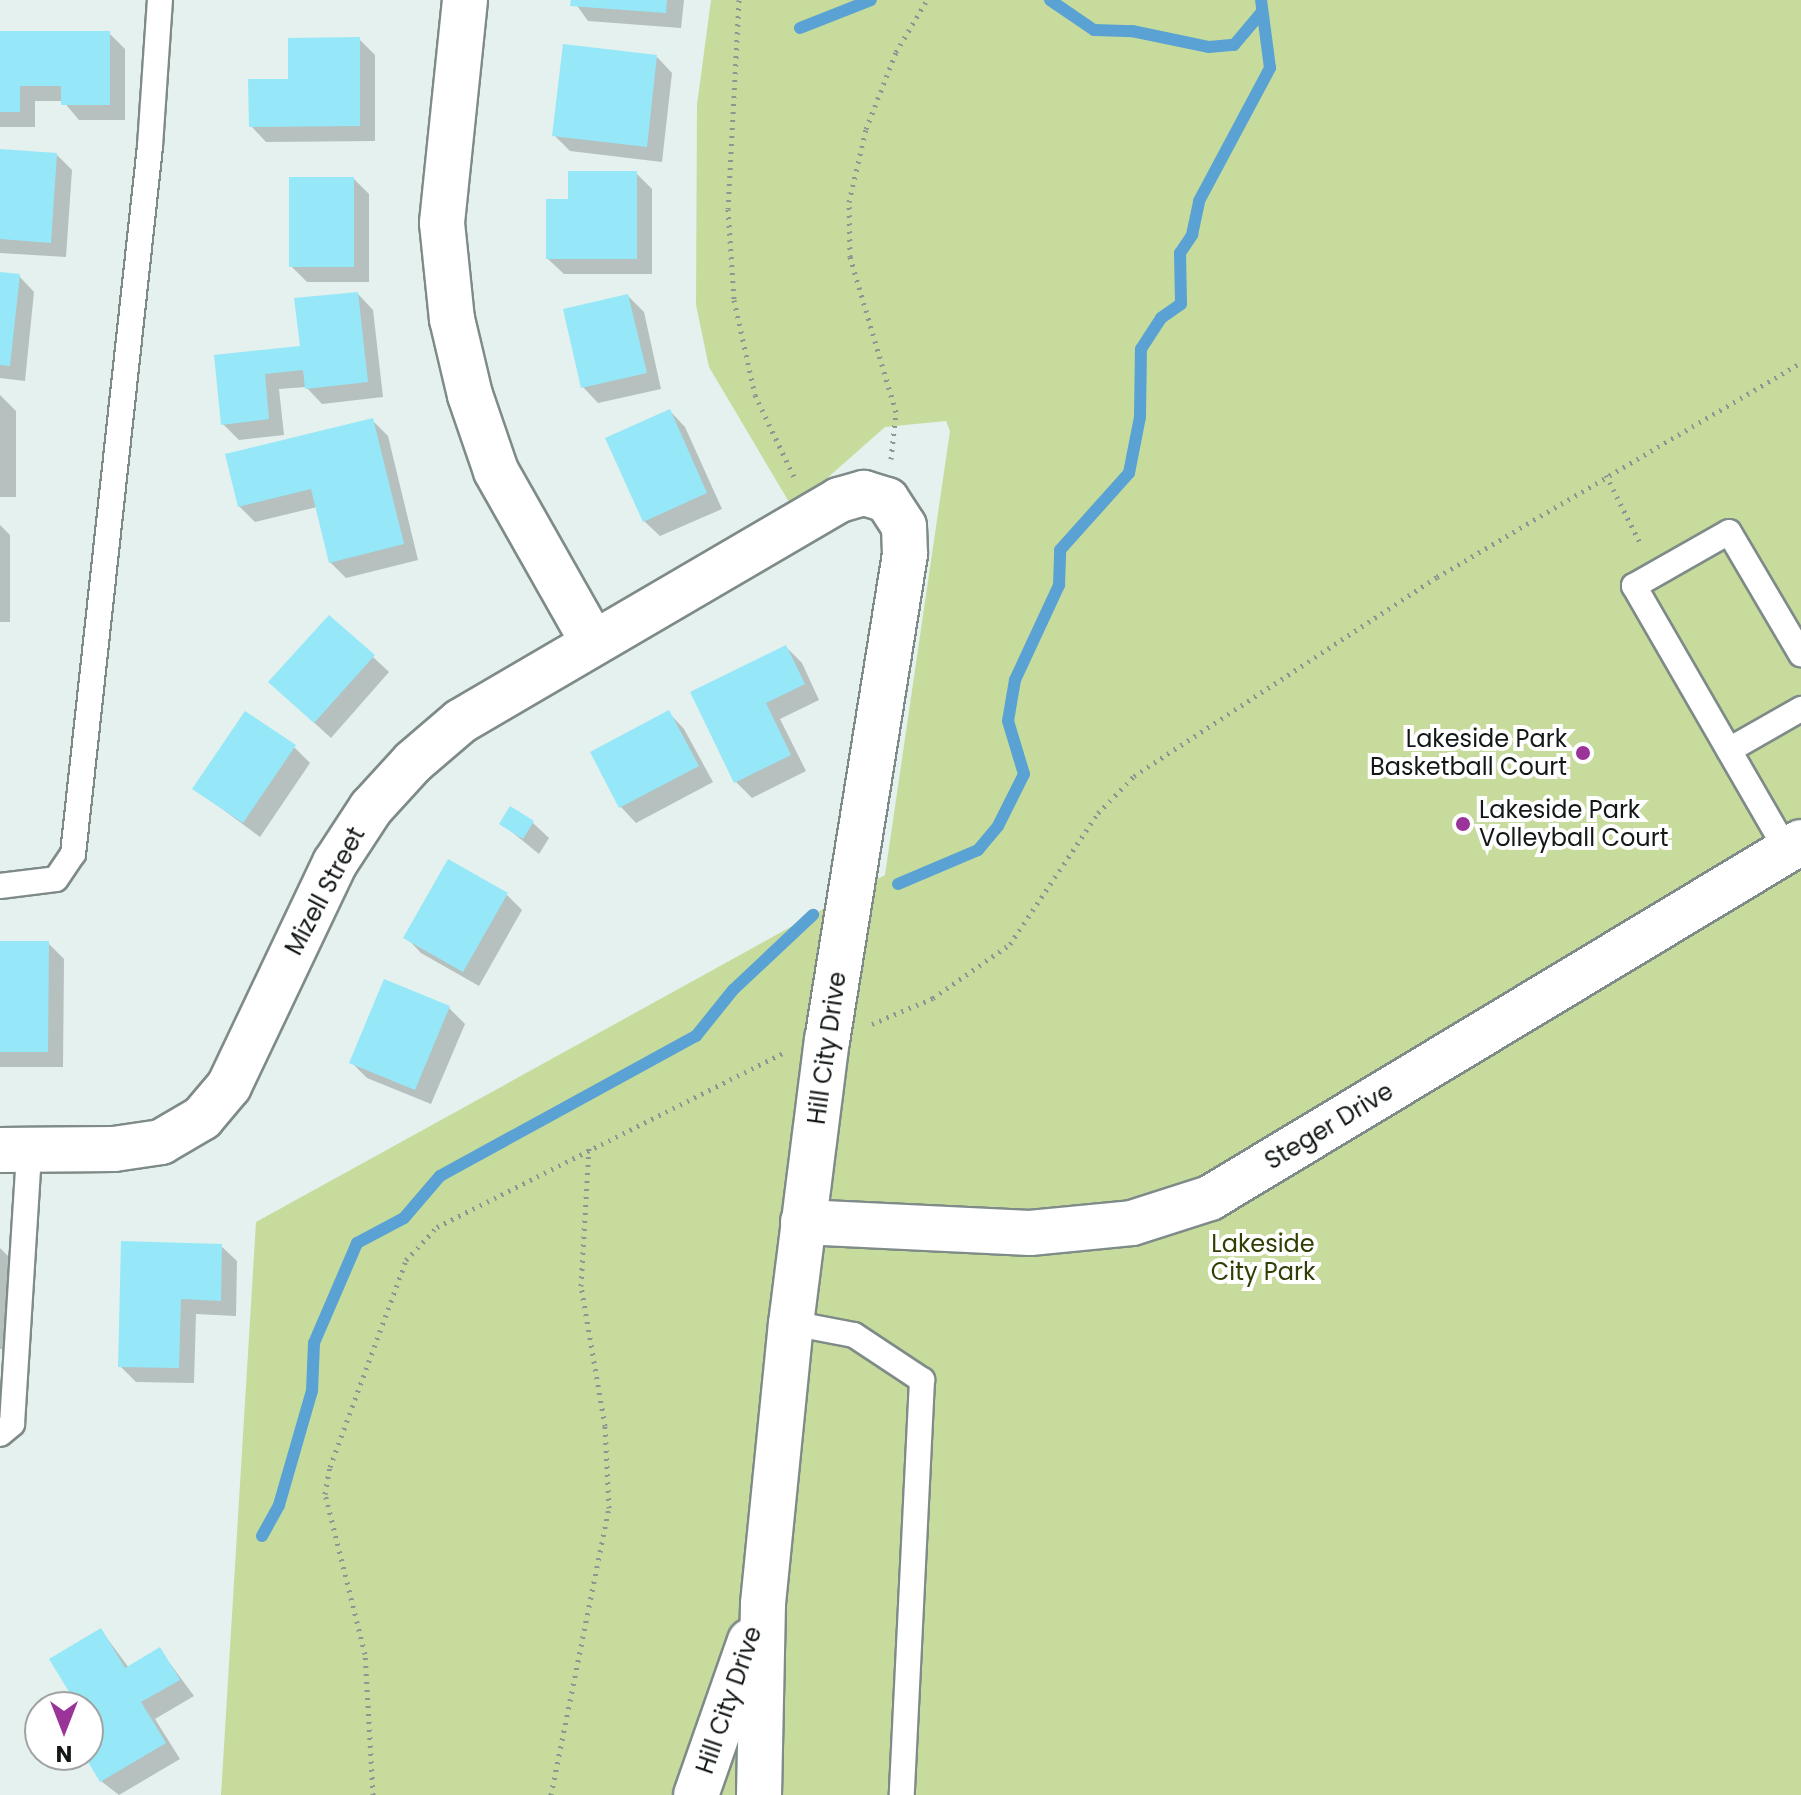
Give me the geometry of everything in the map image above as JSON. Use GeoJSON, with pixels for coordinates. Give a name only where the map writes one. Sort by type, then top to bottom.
{"type":"FeatureCollection","features":[{"type":"Feature","properties":{"kind":"street"},"geometry":{"type":"LineString","coordinates":[[465,0],[442,223],[452,319],[470,395],[496,471],[592,641]]}},
{"type":"Feature","properties":{"kind":"street","name":"Mizell Street"},"geometry":{"type":"LineString","coordinates":[[15,1150],[114,1149],[161,1142],[202,1118],[229,1086],[335,863],[371,808],[461,721],[592,641],[839,500],[864,493],[887,500]]}},
{"type":"Feature","properties":{"kind":"street","name":"Hill City Drive"},"geometry":{"type":"LineString","coordinates":[[759,1795],[763,1604],[791,1323],[827,1039],[905,554],[904,526],[887,500]]}},
{"type":"Feature","properties":{"kind":"street","name":"Steger Drive"},"geometry":{"type":"LineString","coordinates":[[803,1222],[1030,1233],[1132,1223],[1210,1198],[1794,846]]}},
{"type":"Feature","properties":{"kind":"street","name":"Hill City Drive"},"geometry":{"type":"LineString","coordinates":[[696,1795],[763,1604]]}},
{"type":"Feature","properties":{"kind":"lane"},"geometry":{"type":"LineString","coordinates":[[0,886],[56,879],[73,854],[150,146],[160,0]]}},
{"type":"Feature","properties":{"kind":"lane"},"geometry":{"type":"LineString","coordinates":[[1794,846],[1729,750],[1634,586],[1729,532],[1801,654]]}},
{"type":"Feature","properties":{"kind":"lane"},"geometry":{"type":"LineString","coordinates":[[1729,750],[1801,709]]}},
{"type":"Feature","properties":{"kind":"lane"},"geometry":{"type":"LineString","coordinates":[[0,1434],[12,1424],[15,1150]]}},
{"type":"Feature","properties":{"kind":"lane"},"geometry":{"type":"LineString","coordinates":[[791,1323],[854,1335],[922,1380],[902,1795]]}},
{"type":"Feature","properties":{"kind":"path"},"geometry":{"type":"LineString","coordinates":[[739,0],[728,209],[734,300],[755,395],[798,485]]}},
{"type":"Feature","properties":{"kind":"path"},"geometry":{"type":"LineString","coordinates":[[896,412],[850,257],[849,202],[866,129],[896,52],[927,0]]}},
{"type":"Feature","properties":{"kind":"path"},"geometry":{"type":"LineString","coordinates":[[864,1027],[933,998],[1010,944],[1098,813],[1134,776],[1437,577],[1801,363]]}},
{"type":"Feature","properties":{"kind":"path"},"geometry":{"type":"LineString","coordinates":[[1606,475],[1630,526]]}},
{"type":"Feature","properties":{"kind":"path"},"geometry":{"type":"LineString","coordinates":[[373,1795],[365,1654],[325,1494],[330,1467],[406,1260],[437,1227],[778,1053],[796,1051]]}},
{"type":"Feature","properties":{"kind":"path"},"geometry":{"type":"LineString","coordinates":[[551,1795],[609,1508],[605,1426],[581,1286],[590,1147]]}},
{"type":"Feature","properties":{"kind":"green space","name":"Lakeside City Park"},"geometry":{"type":"Polygon","coordinates":[[[711,0],[1801,0],[1801,1795],[221,1795],[256,1222],[885,875],[950,431],[946,421],[885,427],[825,480],[789,502],[709,367],[696,305],[697,105],[711,0]]]}},
{"type":"Feature","properties":{"kind":"building"},"geometry":{"type":"Polygon","coordinates":[[[571,0],[667,0],[666,13],[570,6],[571,0]]]}},
{"type":"Feature","properties":{"kind":"building"},"geometry":{"type":"Polygon","coordinates":[[[0,31],[110,31],[110,105],[61,105],[61,86],[20,86],[20,112],[0,112],[0,31]]]}},
{"type":"Feature","properties":{"kind":"building"},"geometry":{"type":"Polygon","coordinates":[[[360,37],[360,126],[249,127],[248,79],[288,79],[288,38],[360,37]]]}},
{"type":"Feature","properties":{"kind":"building"},"geometry":{"type":"Polygon","coordinates":[[[563,44],[657,55],[647,147],[552,136],[563,44]]]}},
{"type":"Feature","properties":{"kind":"building"},"geometry":{"type":"Polygon","coordinates":[[[0,149],[57,153],[51,243],[0,239],[0,149]]]}},
{"type":"Feature","properties":{"kind":"building"},"geometry":{"type":"Polygon","coordinates":[[[568,171],[637,171],[637,259],[546,259],[546,199],[568,199],[568,171]]]}},
{"type":"Feature","properties":{"kind":"building"},"geometry":{"type":"Polygon","coordinates":[[[289,177],[354,177],[354,267],[289,267],[289,177]]]}},
{"type":"Feature","properties":{"kind":"building"},"geometry":{"type":"Polygon","coordinates":[[[0,272],[20,274],[10,366],[0,365],[0,272]]]}},
{"type":"Feature","properties":{"kind":"building"},"geometry":{"type":"Polygon","coordinates":[[[358,292],[368,382],[305,389],[303,370],[265,374],[269,419],[221,425],[214,355],[300,346],[294,298],[358,292]]]}},
{"type":"Feature","properties":{"kind":"building"},"geometry":{"type":"Polygon","coordinates":[[[628,294],[647,373],[581,388],[563,309],[628,294]]]}},
{"type":"Feature","properties":{"kind":"building"},"geometry":{"type":"Polygon","coordinates":[[[670,409],[707,493],[643,522],[605,438],[670,409]]]}},
{"type":"Feature","properties":{"kind":"building"},"geometry":{"type":"Polygon","coordinates":[[[373,418],[404,544],[329,563],[311,489],[238,507],[225,454],[373,418]]]}},
{"type":"Feature","properties":{"kind":"building"},"geometry":{"type":"Polygon","coordinates":[[[329,615],[375,655],[314,723],[268,682],[329,615]]]}},
{"type":"Feature","properties":{"kind":"building"},"geometry":{"type":"Polygon","coordinates":[[[786,645],[805,684],[766,703],[791,755],[734,783],[690,692],[786,645]]]}},
{"type":"Feature","properties":{"kind":"building"},"geometry":{"type":"Polygon","coordinates":[[[669,710],[699,766],[619,808],[590,752],[669,710]]]}},
{"type":"Feature","properties":{"kind":"building"},"geometry":{"type":"Polygon","coordinates":[[[245,711],[296,745],[243,823],[192,789],[245,711]]]}},
{"type":"Feature","properties":{"kind":"building"},"geometry":{"type":"Polygon","coordinates":[[[510,806],[534,821],[523,839],[499,824],[510,806]]]}},
{"type":"Feature","properties":{"kind":"building"},"geometry":{"type":"Polygon","coordinates":[[[448,859],[508,893],[463,972],[403,938],[448,859]]]}},
{"type":"Feature","properties":{"kind":"building"},"geometry":{"type":"Polygon","coordinates":[[[0,941],[49,941],[48,1052],[0,1052],[0,941]]]}},
{"type":"Feature","properties":{"kind":"building"},"geometry":{"type":"Polygon","coordinates":[[[384,979],[450,1006],[415,1090],[349,1063],[384,979]]]}},
{"type":"Feature","properties":{"kind":"building"},"geometry":{"type":"Polygon","coordinates":[[[121,1241],[222,1244],[221,1301],[181,1299],[179,1368],[118,1367],[121,1241]]]}},
{"type":"Feature","properties":{"kind":"building"},"geometry":{"type":"Polygon","coordinates":[[[101,1628],[125,1668],[160,1647],[180,1680],[141,1702],[166,1743],[100,1782],[93,1771],[104,1771],[104,1691],[69,1691],[49,1659],[101,1628]]]}},
{"type":"Feature","properties":{"kind":"waterway"},"geometry":{"type":"LineString","coordinates":[[800,28],[871,0]]}},
{"type":"Feature","properties":{"kind":"waterway"},"geometry":{"type":"LineString","coordinates":[[1050,0],[1094,30],[1132,31],[1209,47],[1234,45],[1261,13]]}},
{"type":"Feature","properties":{"kind":"waterway"},"geometry":{"type":"LineString","coordinates":[[898,884],[978,850],[998,826],[1024,774],[1008,721],[1015,680],[1059,585],[1060,550],[1129,473],[1140,417],[1141,349],[1161,318],[1181,304],[1180,253],[1192,235],[1199,201],[1270,68],[1261,0]]}},
{"type":"Feature","properties":{"kind":"waterway"},"geometry":{"type":"LineString","coordinates":[[262,1536],[279,1505],[312,1391],[314,1343],[357,1243],[404,1218],[440,1176],[696,1036],[733,990],[813,915]]}},
{"type":"Feature","properties":{"kind":"place","name":"Lakeside Park Basketball Court"},"geometry":{"type":"Point","coordinates":[1583,753]}},
{"type":"Feature","properties":{"kind":"place","name":"Lakeside Park Volleyball Court"},"geometry":{"type":"Point","coordinates":[1463,824]}}]}
